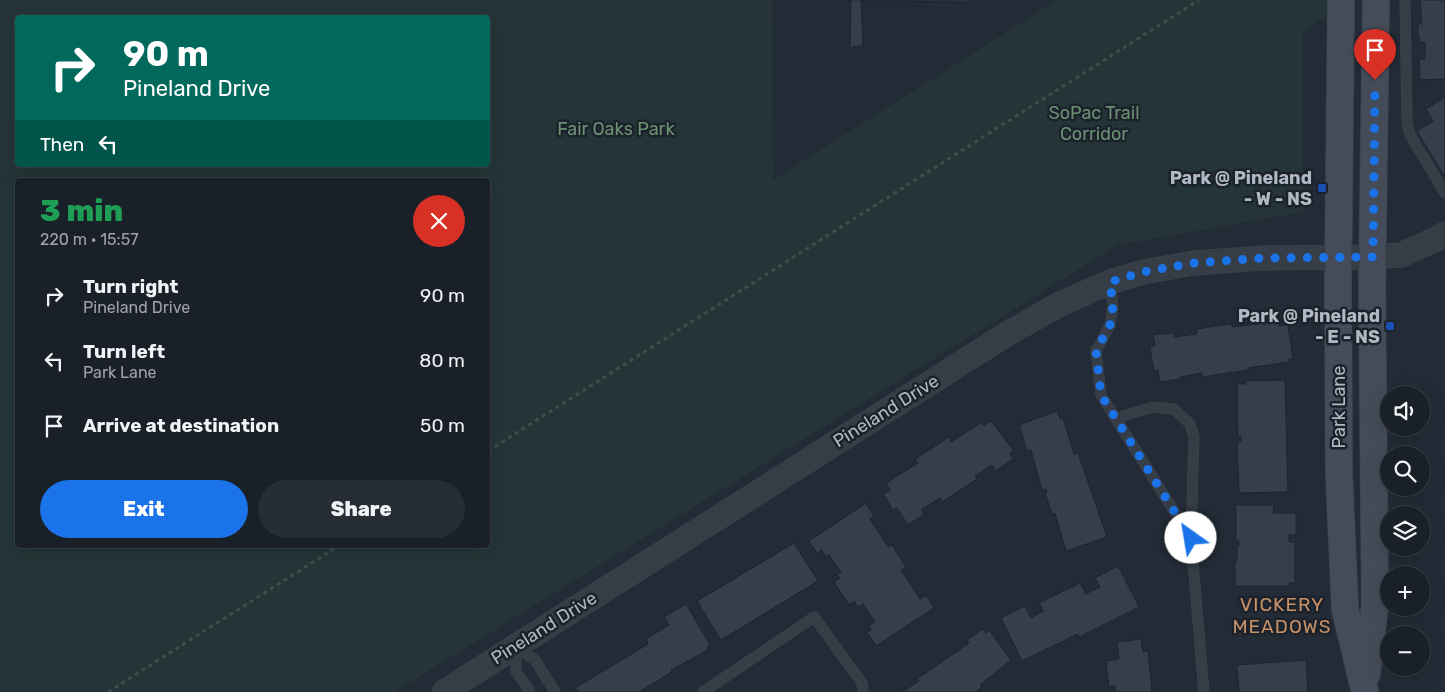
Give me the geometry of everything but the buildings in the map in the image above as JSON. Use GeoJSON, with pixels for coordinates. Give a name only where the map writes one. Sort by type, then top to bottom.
{"type":"FeatureCollection","features":[{"type":"Feature","properties":{"kind":"main road","name":"Park Lane"},"geometry":{"type":"LineString","coordinates":[[1341,0],[1339,474],[1346,609],[1365,692]]}},
{"type":"Feature","properties":{"kind":"main road","name":"Park Lane"},"geometry":{"type":"LineString","coordinates":[[1365,692],[1375,604],[1373,257],[1376,0]]}},
{"type":"Feature","properties":{"kind":"street","name":"Pineland Drive"},"geometry":{"type":"LineString","coordinates":[[444,692],[1007,334],[1060,304],[1110,282],[1143,272],[1194,263],[1263,258],[1339,258],[1401,254],[1445,234]]}},
{"type":"Feature","properties":{"kind":"lane"},"geometry":{"type":"LineString","coordinates":[[1405,0],[1407,123],[1410,135],[1444,190]]}},
{"type":"Feature","properties":{"kind":"lane"},"geometry":{"type":"LineString","coordinates":[[1110,282],[1113,306],[1110,325],[1096,351],[1101,395],[1191,538]]}},
{"type":"Feature","properties":{"kind":"lane"},"geometry":{"type":"LineString","coordinates":[[1116,418],[1153,407],[1167,408],[1174,409],[1190,424],[1194,437],[1191,538],[1204,692]]}},
{"type":"Feature","properties":{"kind":"lane"},"geometry":{"type":"LineString","coordinates":[[703,692],[814,617],[862,683],[863,692]]}},
{"type":"Feature","properties":{"kind":"lane"},"geometry":{"type":"LineString","coordinates":[[516,646],[516,672],[530,692]]}},
{"type":"Feature","properties":{"kind":"lane"},"geometry":{"type":"LineString","coordinates":[[516,646],[535,660],[555,692]]}},
{"type":"Feature","properties":{"kind":"path"},"geometry":{"type":"LineString","coordinates":[[490,450],[1200,0]]}},
{"type":"Feature","properties":{"kind":"path"},"geometry":{"type":"LineString","coordinates":[[108,692],[335,548]]}},
{"type":"Feature","properties":{"kind":"green space","name":"SoPac Trail Corridor"},"geometry":{"type":"Polygon","coordinates":[[[0,0],[772,0],[773,180],[1057,0],[1348,0],[1303,32],[1303,212],[1118,245],[394,692],[0,692],[0,0]]]}},
{"type":"Feature","properties":{"kind":"place","name":"Park @ Pineland - W - NS"},"geometry":{"type":"Point","coordinates":[1322,188]}},
{"type":"Feature","properties":{"kind":"place","name":"Park @ Pineland - E - NS"},"geometry":{"type":"Point","coordinates":[1390,326]}},
{"type":"Feature","properties":{"kind":"district","name":"VICKERY MEADOWS"},"geometry":{"type":"Point","coordinates":[1282,615]}},
{"type":"Feature","properties":{"kind":"route"},"geometry":{"type":"LineString","coordinates":[[1191,538],[1101,395],[1096,351],[1110,325],[1113,306],[1110,282],[1143,272],[1194,263],[1263,258],[1373,257],[1375,80]]}},
{"type":"Feature","properties":{"kind":"park label","name":"Fair Oaks Park"},"geometry":{"type":"Point","coordinates":[616,129]}}]}
